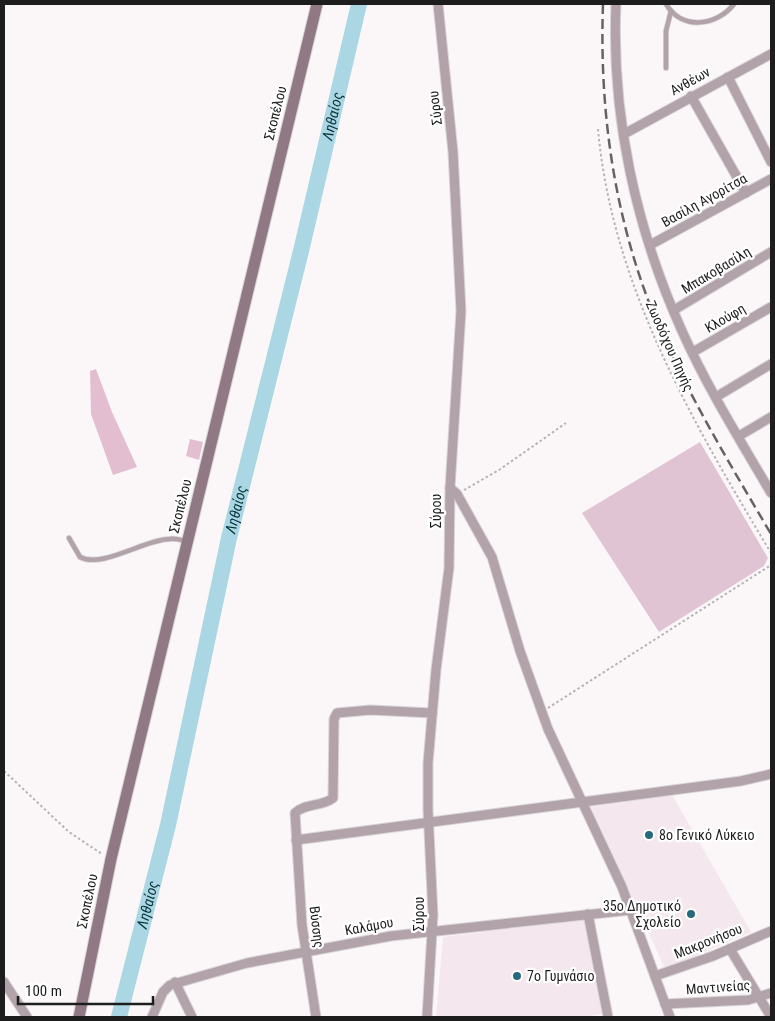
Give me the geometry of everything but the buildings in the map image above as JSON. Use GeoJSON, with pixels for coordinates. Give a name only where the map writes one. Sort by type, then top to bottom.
{"type":"FeatureCollection","features":[{"type":"Feature","properties":{"kind":"main road","name":"Σκοπέλου"},"geometry":{"type":"LineString","coordinates":[[79,1017],[111,859],[317,4]]}},
{"type":"Feature","properties":{"kind":"street","name":"Σύρου"},"geometry":{"type":"LineString","coordinates":[[427,1017],[433,932],[428,822],[428,773],[432,713],[449,568],[454,491],[461,284],[453,152],[438,4]]}},
{"type":"Feature","properties":{"kind":"street"},"geometry":{"type":"LineString","coordinates":[[616,4],[616,78],[624,134],[650,246],[674,310],[693,352],[771,493]]}},
{"type":"Feature","properties":{"kind":"street","name":"Ανθέων"},"geometry":{"type":"LineString","coordinates":[[624,134],[771,54]]}},
{"type":"Feature","properties":{"kind":"street"},"geometry":{"type":"LineString","coordinates":[[728,76],[771,162]]}},
{"type":"Feature","properties":{"kind":"street"},"geometry":{"type":"LineString","coordinates":[[692,96],[746,193]]}},
{"type":"Feature","properties":{"kind":"street","name":"Βασίλη Αγορίτσα"},"geometry":{"type":"LineString","coordinates":[[650,246],[771,179]]}},
{"type":"Feature","properties":{"kind":"street","name":"Μπακοβασίλη"},"geometry":{"type":"LineString","coordinates":[[674,310],[771,252]]}},
{"type":"Feature","properties":{"kind":"street","name":"Κλούφη"},"geometry":{"type":"LineString","coordinates":[[693,352],[771,307]]}},
{"type":"Feature","properties":{"kind":"street"},"geometry":{"type":"LineString","coordinates":[[716,396],[771,364]]}},
{"type":"Feature","properties":{"kind":"street"},"geometry":{"type":"LineString","coordinates":[[739,436],[771,417]]}},
{"type":"Feature","properties":{"kind":"street"},"geometry":{"type":"LineString","coordinates":[[762,478],[771,473]]}},
{"type":"Feature","properties":{"kind":"street"},"geometry":{"type":"LineString","coordinates":[[454,491],[492,558],[542,712],[562,761],[631,910],[670,1017]]}},
{"type":"Feature","properties":{"kind":"street","name":"Βύσσης"},"geometry":{"type":"LineString","coordinates":[[316,1017],[306,951],[294,820],[297,811],[323,804],[333,798],[334,719],[337,713],[370,710],[432,713]]}},
{"type":"Feature","properties":{"kind":"street"},"geometry":{"type":"LineString","coordinates":[[296,840],[742,781],[771,775]]}},
{"type":"Feature","properties":{"kind":"street","name":"Καλάμου"},"geometry":{"type":"LineString","coordinates":[[175,982],[247,963],[401,934],[631,910]]}},
{"type":"Feature","properties":{"kind":"street"},"geometry":{"type":"LineString","coordinates":[[588,914],[608,1017]]}},
{"type":"Feature","properties":{"kind":"street","name":"Μακρονήσου"},"geometry":{"type":"LineString","coordinates":[[655,976],[730,948],[771,930]]}},
{"type":"Feature","properties":{"kind":"street"},"geometry":{"type":"LineString","coordinates":[[730,948],[771,1017]]}},
{"type":"Feature","properties":{"kind":"street"},"geometry":{"type":"LineString","coordinates":[[4,982],[27,1017]]}},
{"type":"Feature","properties":{"kind":"street"},"geometry":{"type":"LineString","coordinates":[[152,1017],[164,992],[175,982],[192,1017]]}},
{"type":"Feature","properties":{"kind":"street","name":"Μαντινείας"},"geometry":{"type":"LineString","coordinates":[[665,1004],[740,1001],[759,998],[771,993]]}},
{"type":"Feature","properties":{"kind":"lane"},"geometry":{"type":"LineString","coordinates":[[666,4],[679,17],[690,22],[702,23],[715,20],[725,14],[734,4]]}},
{"type":"Feature","properties":{"kind":"lane"},"geometry":{"type":"LineString","coordinates":[[666,68],[666,31],[671,10]]}},
{"type":"Feature","properties":{"kind":"lane"},"geometry":{"type":"LineString","coordinates":[[70,538],[80,557],[88,560],[101,559],[163,540],[187,541]]}},
{"type":"Feature","properties":{"kind":"path","name":"Ζωοδόχου Πηγής"},"geometry":{"type":"LineString","coordinates":[[598,129],[600,156],[614,222],[635,291],[654,340],[700,431],[771,553]]}},
{"type":"Feature","properties":{"kind":"path"},"geometry":{"type":"LineString","coordinates":[[454,491],[499,470],[566,423]]}},
{"type":"Feature","properties":{"kind":"path"},"geometry":{"type":"LineString","coordinates":[[542,712],[771,565]]}},
{"type":"Feature","properties":{"kind":"path"},"geometry":{"type":"LineString","coordinates":[[4,770],[68,832],[111,859]]}},
{"type":"Feature","properties":{"kind":"shaded area"},"geometry":{"type":"Polygon","coordinates":[[[96,369],[112,412],[137,467],[113,475],[91,414],[90,371],[96,369]]]}},
{"type":"Feature","properties":{"kind":"shaded area"},"geometry":{"type":"Polygon","coordinates":[[[190,439],[203,442],[199,460],[186,456],[190,439]]]}},
{"type":"Feature","properties":{"kind":"shaded area"},"geometry":{"type":"Polygon","coordinates":[[[700,442],[768,558],[764,566],[659,632],[582,513],[700,442]]]}},
{"type":"Feature","properties":{"kind":"shaded area"},"geometry":{"type":"Polygon","coordinates":[[[672,795],[751,932],[665,969],[591,807],[672,795]]]}},
{"type":"Feature","properties":{"kind":"shaded area","name":"7ο Γυμνάσιο"},"geometry":{"type":"Polygon","coordinates":[[[584,919],[602,1014],[585,1017],[436,1017],[443,937],[584,919]]]}},
{"type":"Feature","properties":{"kind":"waterway","name":"Ληθαίος"},"geometry":{"type":"LineString","coordinates":[[119,1017],[168,825],[229,538],[301,251],[359,4]]}},
{"type":"Feature","properties":{"kind":"railway"},"geometry":{"type":"LineString","coordinates":[[603,4],[602,45],[607,127],[621,208],[643,286],[670,352],[712,431],[771,534]]}},
{"type":"Feature","properties":{"kind":"place","name":"8ο Γενικό Λύκειο"},"geometry":{"type":"Point","coordinates":[649,835]}},
{"type":"Feature","properties":{"kind":"place","name":"35ο Δημοτικό Σχολείο"},"geometry":{"type":"Point","coordinates":[691,914]}},
{"type":"Feature","properties":{"kind":"place","name":"7ο Γυμνάσιο"},"geometry":{"type":"Point","coordinates":[517,976]}}]}
